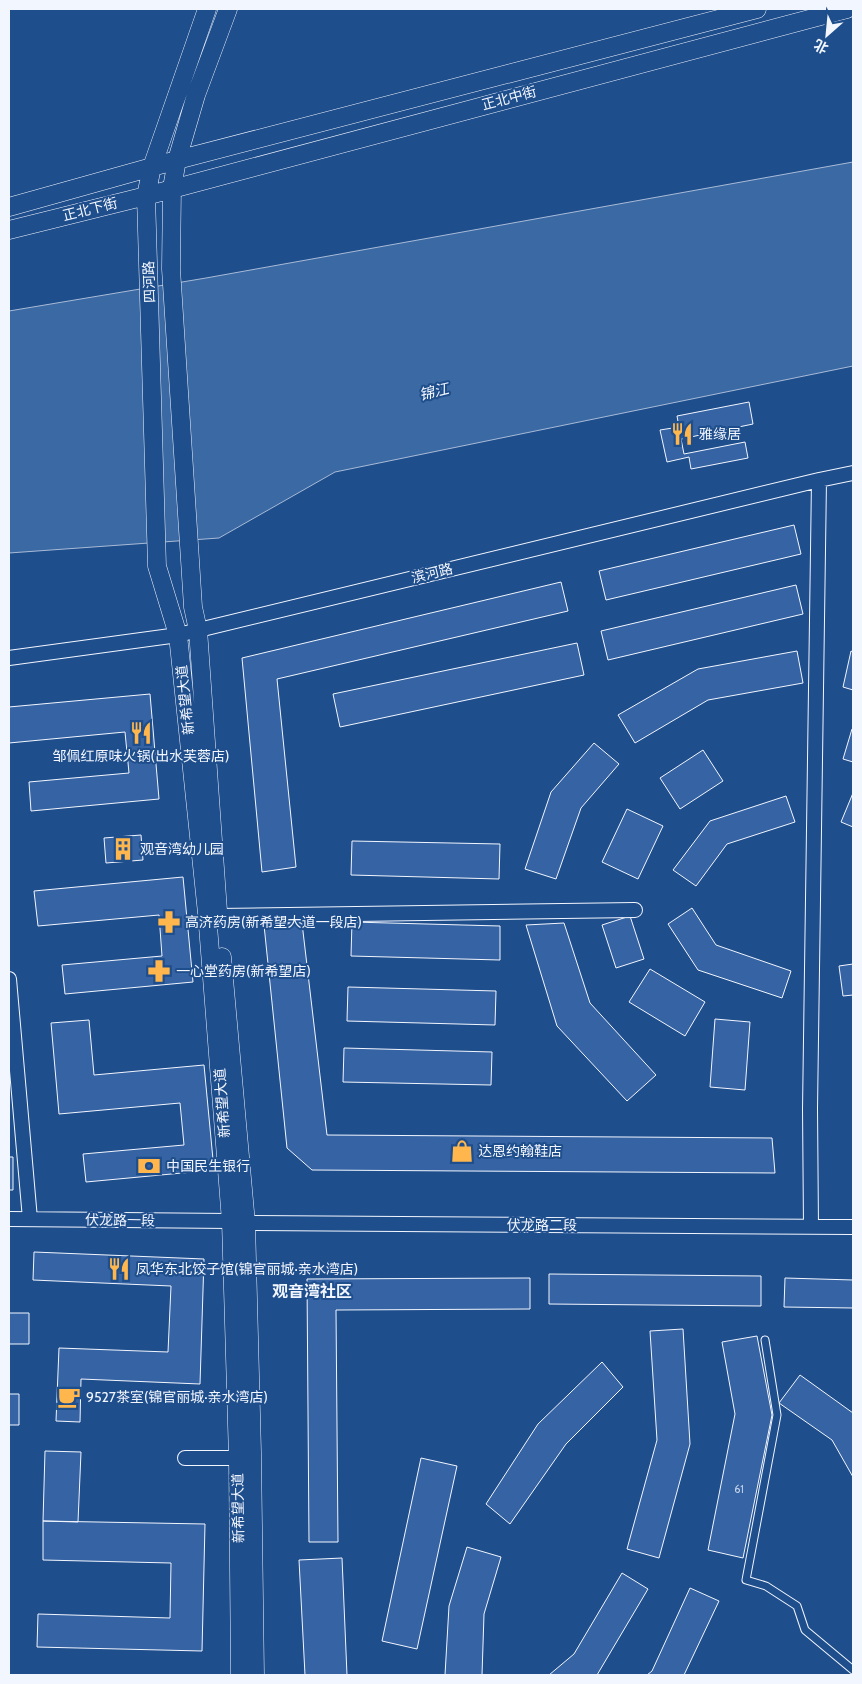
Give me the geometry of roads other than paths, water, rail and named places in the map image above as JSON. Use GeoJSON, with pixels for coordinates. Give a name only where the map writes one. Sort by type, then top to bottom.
{"type":"FeatureCollection","features":[{"type":"Feature","properties":{"kind":"street","name":"四河路"},"geometry":{"type":"LineString","coordinates":[[157,566],[146,196],[152,167],[207,9]]}},
{"type":"Feature","properties":{"kind":"street","name":"四河路"},"geometry":{"type":"LineString","coordinates":[[228,9],[196,95],[177,160],[172,188],[171,268],[193,607],[198,630],[239,1222]]}},
{"type":"Feature","properties":{"kind":"street","name":"正北中街"},"geometry":{"type":"LineString","coordinates":[[152,167],[758,9]]}},
{"type":"Feature","properties":{"kind":"street","name":"正北中街"},"geometry":{"type":"LineString","coordinates":[[172,188],[847,9]]}},
{"type":"Feature","properties":{"kind":"street","name":"正北下街"},"geometry":{"type":"LineString","coordinates":[[9,207],[152,167]]}},
{"type":"Feature","properties":{"kind":"street","name":"正北下街"},"geometry":{"type":"LineString","coordinates":[[9,230],[172,188]]}},
{"type":"Feature","properties":{"kind":"street","name":"滨河路"},"geometry":{"type":"LineString","coordinates":[[9,658],[178,635],[853,473]]}},
{"type":"Feature","properties":{"kind":"street"},"geometry":{"type":"LineString","coordinates":[[811,1227],[810,1109],[818,480]]}},
{"type":"Feature","properties":{"kind":"street","name":"新希望大道"},"geometry":{"type":"LineString","coordinates":[[157,566],[178,635],[239,1222],[238,1458],[240,1675]]}},
{"type":"Feature","properties":{"kind":"street"},"geometry":{"type":"LineString","coordinates":[[219,916],[635,910]]}},
{"type":"Feature","properties":{"kind":"street"},"geometry":{"type":"LineString","coordinates":[[9,979],[30,1219]]}},
{"type":"Feature","properties":{"kind":"street","name":"伏龙路一段"},"geometry":{"type":"LineString","coordinates":[[9,1219],[239,1222]]}},
{"type":"Feature","properties":{"kind":"street"},"geometry":{"type":"LineString","coordinates":[[239,1222],[252,1442],[255,1675]]}},
{"type":"Feature","properties":{"kind":"street","name":"伏龙路二段"},"geometry":{"type":"LineString","coordinates":[[239,1222],[853,1227]]}},
{"type":"Feature","properties":{"kind":"street"},"geometry":{"type":"LineString","coordinates":[[185,1458],[238,1458]]}},
{"type":"Feature","properties":{"kind":"lane"},"geometry":{"type":"LineString","coordinates":[[765,1340],[777,1415],[746,1580],[766,1586],[797,1606],[805,1630],[853,1670]]}},
{"type":"Feature","properties":{"kind":"water","name":"锦江"},"geometry":{"type":"Polygon","coordinates":[[[853,162],[853,366],[335,472],[219,538],[9,553],[9,311],[206,278],[853,162]]]}},
{"type":"Feature","properties":{"kind":"place","name":"雅缘居"},"geometry":{"type":"Point","coordinates":[682,434]}},
{"type":"Feature","properties":{"kind":"place","name":"邹佩红原味火锅(出水芙蓉店)"},"geometry":{"type":"Point","coordinates":[141,733]}},
{"type":"Feature","properties":{"kind":"place","name":"观音湾幼儿园"},"geometry":{"type":"Point","coordinates":[123,849]}},
{"type":"Feature","properties":{"kind":"place","name":"高济药房(新希望大道一段店)"},"geometry":{"type":"Point","coordinates":[169,922]}},
{"type":"Feature","properties":{"kind":"place","name":"一心堂药房(新希望店)"},"geometry":{"type":"Point","coordinates":[159,971]}},
{"type":"Feature","properties":{"kind":"place","name":"达恩约翰鞋店"},"geometry":{"type":"Point","coordinates":[462,1151]}},
{"type":"Feature","properties":{"kind":"place","name":"中国民生银行"},"geometry":{"type":"Point","coordinates":[149,1166]}},
{"type":"Feature","properties":{"kind":"place","name":"凤华东北饺子馆(锦官丽城·亲水湾店)"},"geometry":{"type":"Point","coordinates":[119,1269]}},
{"type":"Feature","properties":{"kind":"place","name":"9527茶室(锦官丽城·亲水湾店)"},"geometry":{"type":"Point","coordinates":[69,1397]}},
{"type":"Feature","properties":{"kind":"district","name":"观音湾社区"},"geometry":{"type":"Point","coordinates":[312,1291]}}]}
